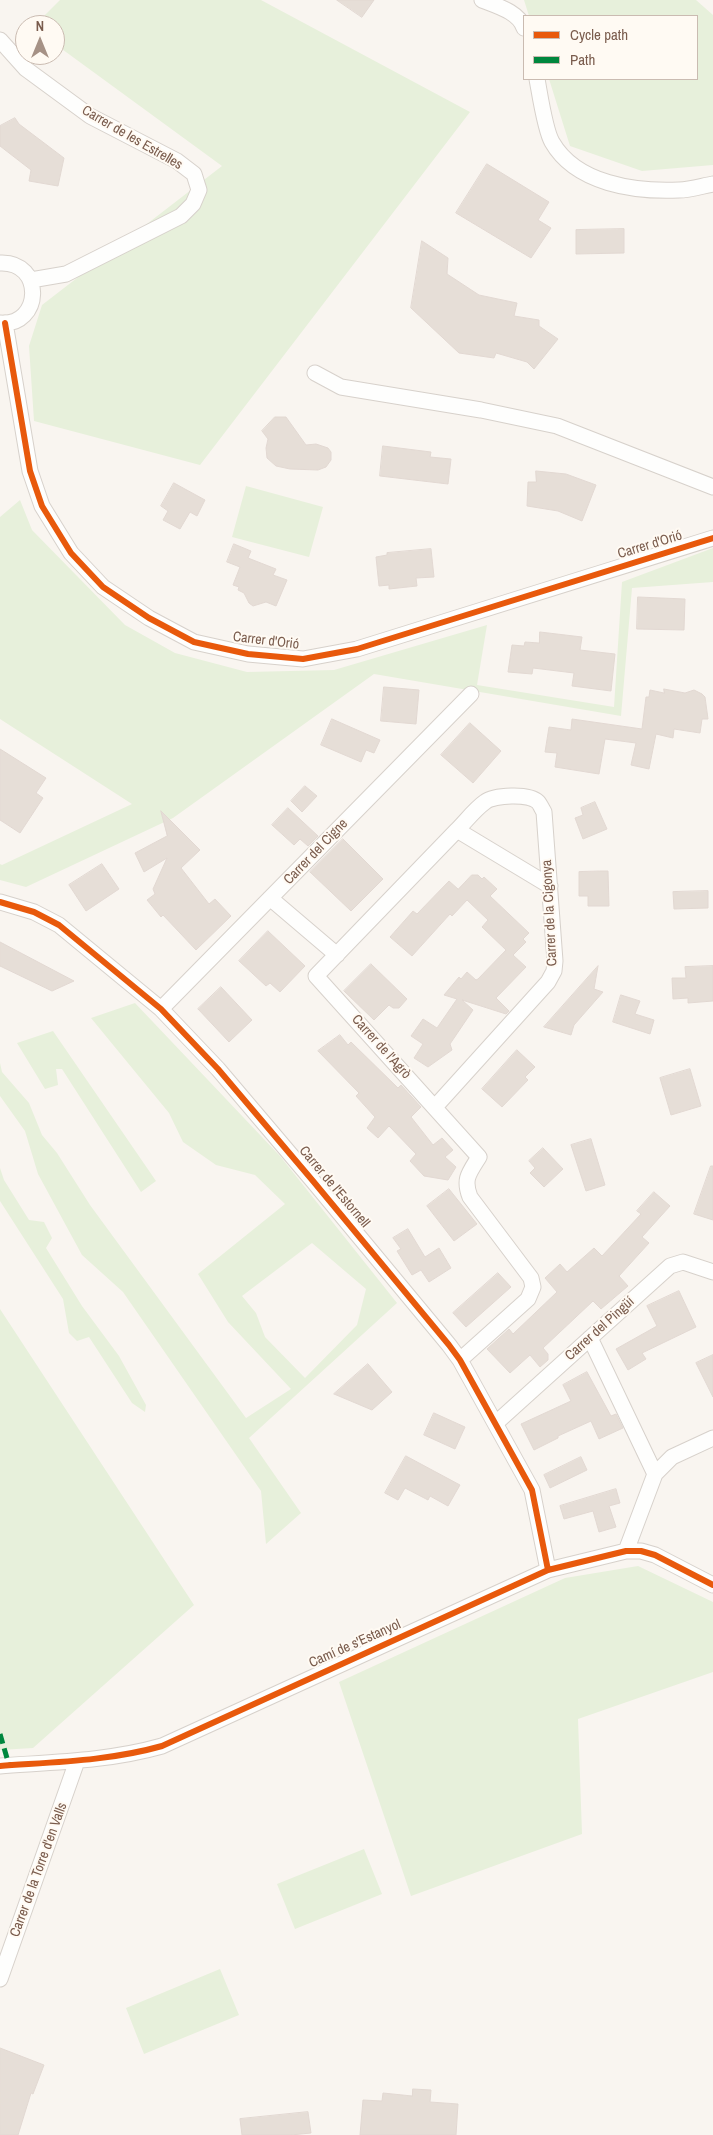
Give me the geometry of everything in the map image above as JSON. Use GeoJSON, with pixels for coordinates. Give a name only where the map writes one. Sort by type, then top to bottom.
{"type":"FeatureCollection","features":[{"type":"Feature","properties":{"kind":"street"},"geometry":{"type":"LineString","coordinates":[[482,0],[506,10],[522,22],[523,25]]}},
{"type":"Feature","properties":{"kind":"street","name":"Carrer de les Estrelles"},"geometry":{"type":"LineString","coordinates":[[0,40],[26,69],[90,116],[177,161],[194,174],[199,190],[193,204],[181,216],[66,274],[31,280]]}},
{"type":"Feature","properties":{"kind":"street"},"geometry":{"type":"LineString","coordinates":[[537,80],[551,141],[564,159],[581,173],[620,186],[679,190],[713,184]]}},
{"type":"Feature","properties":{"kind":"street"},"geometry":{"type":"LineString","coordinates":[[0,262],[11,263],[19,267],[31,280],[33,290],[33,300],[29,309],[15,321],[2,323]]}},
{"type":"Feature","properties":{"kind":"street","name":"Carrer d'Orió"},"geometry":{"type":"LineString","coordinates":[[2,323],[30,471],[42,506],[71,553],[103,587],[149,618],[194,642],[248,654],[303,659],[357,649],[713,538]]}},
{"type":"Feature","properties":{"kind":"street"},"geometry":{"type":"LineString","coordinates":[[315,373],[341,387],[481,410],[557,426],[713,487]]}},
{"type":"Feature","properties":{"kind":"street","name":"Carrer del Cigne"},"geometry":{"type":"LineString","coordinates":[[161,1009],[470,694]]}},
{"type":"Feature","properties":{"kind":"street","name":"Carrer de la Cigonya"},"geometry":{"type":"LineString","coordinates":[[435,1107],[548,982],[554,971],[555,961],[544,812],[538,802],[529,797],[493,798],[486,801],[457,830]]}},
{"type":"Feature","properties":{"kind":"street"},"geometry":{"type":"LineString","coordinates":[[457,830],[550,886]]}},
{"type":"Feature","properties":{"kind":"street","name":"Carrer de l'Agrò"},"geometry":{"type":"LineString","coordinates":[[457,830],[316,976],[479,1157],[467,1178],[466,1186],[470,1197],[531,1278],[533,1287],[528,1299],[460,1360]]}},
{"type":"Feature","properties":{"kind":"street"},"geometry":{"type":"LineString","coordinates":[[270,898],[337,955]]}},
{"type":"Feature","properties":{"kind":"street","name":"Carrer de l'Estornell"},"geometry":{"type":"LineString","coordinates":[[0,902],[34,912],[59,925],[161,1009],[218,1069],[460,1360],[532,1490],[548,1570]]}},
{"type":"Feature","properties":{"kind":"street","name":"Carrer del Pingüí"},"geometry":{"type":"LineString","coordinates":[[496,1423],[670,1266],[683,1262],[713,1272]]}},
{"type":"Feature","properties":{"kind":"street"},"geometry":{"type":"LineString","coordinates":[[590,1338],[655,1474]]}},
{"type":"Feature","properties":{"kind":"street"},"geometry":{"type":"LineString","coordinates":[[626,1551],[655,1474],[672,1457],[713,1438]]}},
{"type":"Feature","properties":{"kind":"street","name":"Camí de s'Estanyol"},"geometry":{"type":"LineString","coordinates":[[0,1766],[120,1756],[162,1746],[548,1570],[626,1551],[642,1551],[655,1555],[713,1585]]}},
{"type":"Feature","properties":{"kind":"street","name":"Carrer de la Torre d'en Valls"},"geometry":{"type":"LineString","coordinates":[[0,1979],[77,1761]]}},
{"type":"Feature","properties":{"kind":"green space"},"geometry":{"type":"Polygon","coordinates":[[[60,0],[261,0],[470,112],[200,465],[34,421],[29,346],[42,305],[222,166],[65,51],[65,15],[45,15],[60,0]]]}},
{"type":"Feature","properties":{"kind":"green space"},"geometry":{"type":"Polygon","coordinates":[[[524,0],[696,0],[713,15],[713,165],[642,171],[570,146],[549,80],[698,80],[698,15],[529,15],[524,0]]]}},
{"type":"Feature","properties":{"kind":"green space"},"geometry":{"type":"Polygon","coordinates":[[[246,486],[323,507],[309,557],[232,537],[246,486]]]}},
{"type":"Feature","properties":{"kind":"green space"},"geometry":{"type":"Polygon","coordinates":[[[20,500],[32,530],[125,625],[175,653],[247,672],[334,670],[487,625],[477,685],[614,707],[622,582],[713,548],[713,582],[632,588],[621,716],[374,674],[173,818],[26,887],[0,880],[0,864],[2,865],[132,804],[0,719],[0,517],[20,500]]]}},
{"type":"Feature","properties":{"kind":"green space"},"geometry":{"type":"Polygon","coordinates":[[[135,1003],[280,1156],[397,1303],[249,1438],[301,1513],[266,1544],[261,1491],[123,1292],[82,1255],[38,1174],[25,1131],[0,1096],[0,1063],[2,1072],[29,1103],[42,1135],[57,1153],[90,1205],[246,1418],[291,1389],[228,1322],[198,1274],[285,1204],[255,1175],[216,1165],[183,1142],[169,1113],[91,1018],[135,1003]],[[312,1243],[242,1296],[256,1313],[265,1337],[305,1378],[357,1325],[366,1289],[312,1243]]]}},
{"type":"Feature","properties":{"kind":"green space"},"geometry":{"type":"Polygon","coordinates":[[[53,1031],[156,1181],[141,1192],[62,1069],[56,1069],[58,1085],[45,1089],[17,1043],[53,1031]]]}},
{"type":"Feature","properties":{"kind":"green space"},"geometry":{"type":"Polygon","coordinates":[[[0,1168],[4,1180],[29,1220],[44,1222],[52,1238],[46,1248],[82,1306],[119,1356],[146,1405],[145,1412],[132,1403],[89,1337],[77,1341],[69,1333],[63,1299],[0,1201],[0,1168]]]}},
{"type":"Feature","properties":{"kind":"green space"},"geometry":{"type":"Polygon","coordinates":[[[0,1309],[194,1605],[33,1748],[0,1750],[0,1309]]]}},
{"type":"Feature","properties":{"kind":"green space"},"geometry":{"type":"Polygon","coordinates":[[[638,1566],[713,1602],[713,1672],[578,1719],[582,1834],[411,1896],[339,1682],[565,1578],[638,1566]]]}},
{"type":"Feature","properties":{"kind":"green space"},"geometry":{"type":"Polygon","coordinates":[[[364,1849],[382,1894],[295,1929],[277,1884],[364,1849]]]}},
{"type":"Feature","properties":{"kind":"green space"},"geometry":{"type":"Polygon","coordinates":[[[220,1969],[239,2015],[144,2054],[126,2008],[220,1969]]]}},
{"type":"Feature","properties":{"kind":"building"},"geometry":{"type":"Polygon","coordinates":[[[337,0],[374,0],[362,17],[337,0]]]}},
{"type":"Feature","properties":{"kind":"building"},"geometry":{"type":"Polygon","coordinates":[[[15,118],[19,124],[64,158],[58,186],[29,181],[31,170],[0,146],[0,126],[15,118]]]}},
{"type":"Feature","properties":{"kind":"building"},"geometry":{"type":"Polygon","coordinates":[[[487,164],[549,202],[538,220],[551,228],[531,258],[456,213],[487,164]]]}},
{"type":"Feature","properties":{"kind":"building"},"geometry":{"type":"Polygon","coordinates":[[[624,229],[624,253],[576,254],[576,230],[624,229]]]}},
{"type":"Feature","properties":{"kind":"building"},"geometry":{"type":"Polygon","coordinates":[[[422,241],[448,258],[447,274],[479,295],[517,303],[514,316],[539,320],[539,326],[558,339],[534,369],[527,362],[496,353],[494,358],[459,353],[411,308],[422,241]]]}},
{"type":"Feature","properties":{"kind":"building"},"geometry":{"type":"Polygon","coordinates":[[[275,417],[286,417],[306,445],[316,444],[328,448],[331,452],[331,460],[326,467],[318,470],[290,469],[276,466],[267,458],[266,448],[268,439],[262,431],[275,417]]]}},
{"type":"Feature","properties":{"kind":"building"},"geometry":{"type":"Polygon","coordinates":[[[383,446],[431,452],[430,457],[451,459],[448,484],[380,476],[383,446]]]}},
{"type":"Feature","properties":{"kind":"building"},"geometry":{"type":"Polygon","coordinates":[[[536,471],[566,474],[596,485],[582,521],[558,511],[527,506],[528,482],[536,482],[536,471]]]}},
{"type":"Feature","properties":{"kind":"building"},"geometry":{"type":"Polygon","coordinates":[[[174,483],[205,500],[197,516],[190,512],[180,529],[163,520],[168,511],[161,506],[174,483]]]}},
{"type":"Feature","properties":{"kind":"building"},"geometry":{"type":"Polygon","coordinates":[[[234,544],[251,551],[248,558],[276,569],[273,575],[287,580],[276,606],[266,602],[253,606],[249,603],[244,593],[238,590],[239,587],[233,585],[240,567],[227,562],[234,544]]]}},
{"type":"Feature","properties":{"kind":"building"},"geometry":{"type":"Polygon","coordinates":[[[431,549],[434,577],[416,578],[417,586],[389,589],[389,585],[379,586],[376,557],[387,555],[387,553],[431,549]]]}},
{"type":"Feature","properties":{"kind":"building"},"geometry":{"type":"Polygon","coordinates":[[[638,597],[685,599],[684,630],[637,629],[638,597]]]}},
{"type":"Feature","properties":{"kind":"building"},"geometry":{"type":"Polygon","coordinates":[[[540,632],[582,637],[580,650],[615,654],[611,691],[572,686],[574,673],[533,668],[532,674],[508,672],[512,645],[524,646],[525,642],[539,643],[540,632]]]}},
{"type":"Feature","properties":{"kind":"building"},"geometry":{"type":"Polygon","coordinates":[[[384,687],[419,690],[416,724],[381,721],[384,687]]]}},
{"type":"Feature","properties":{"kind":"building"},"geometry":{"type":"Polygon","coordinates":[[[664,689],[685,693],[694,690],[702,694],[705,697],[708,719],[702,719],[700,733],[674,729],[673,738],[656,734],[649,769],[631,765],[636,743],[605,739],[599,774],[555,767],[557,753],[545,752],[549,727],[571,730],[572,719],[642,729],[646,697],[649,697],[650,690],[664,693],[664,689]]]}},
{"type":"Feature","properties":{"kind":"building"},"geometry":{"type":"Polygon","coordinates":[[[332,719],[380,740],[374,753],[366,750],[361,762],[321,745],[332,719]]]}},
{"type":"Feature","properties":{"kind":"building"},"geometry":{"type":"Polygon","coordinates":[[[470,723],[501,751],[473,783],[441,755],[470,723]]]}},
{"type":"Feature","properties":{"kind":"building"},"geometry":{"type":"Polygon","coordinates":[[[0,749],[46,778],[36,793],[43,798],[20,833],[0,820],[0,749]]]}},
{"type":"Feature","properties":{"kind":"building"},"geometry":{"type":"Polygon","coordinates":[[[305,786],[317,796],[302,812],[291,801],[305,786]]]}},
{"type":"Feature","properties":{"kind":"building"},"geometry":{"type":"Polygon","coordinates":[[[595,802],[607,829],[583,839],[575,818],[583,815],[581,808],[595,802]]]}},
{"type":"Feature","properties":{"kind":"building"},"geometry":{"type":"Polygon","coordinates":[[[288,808],[318,836],[308,846],[300,839],[294,845],[272,825],[288,808]]]}},
{"type":"Feature","properties":{"kind":"building"},"geometry":{"type":"Polygon","coordinates":[[[161,811],[200,850],[181,868],[209,904],[215,899],[231,916],[196,950],[163,915],[161,917],[147,900],[155,894],[153,889],[167,858],[144,872],[135,853],[167,836],[161,811]]]}},
{"type":"Feature","properties":{"kind":"building"},"geometry":{"type":"Polygon","coordinates":[[[343,839],[383,879],[351,911],[310,872],[343,839]]]}},
{"type":"Feature","properties":{"kind":"building"},"geometry":{"type":"Polygon","coordinates":[[[102,864],[119,889],[86,911],[69,885],[102,864]]]}},
{"type":"Feature","properties":{"kind":"building"},"geometry":{"type":"Polygon","coordinates":[[[608,871],[609,906],[588,906],[588,896],[579,896],[579,872],[608,871]]]}},
{"type":"Feature","properties":{"kind":"building"},"geometry":{"type":"Polygon","coordinates":[[[472,875],[478,875],[482,879],[484,877],[497,889],[490,896],[529,933],[523,939],[526,942],[513,955],[526,967],[496,998],[509,1011],[506,1014],[462,1000],[473,1010],[450,1044],[452,1050],[428,1067],[414,1058],[423,1044],[411,1036],[423,1019],[437,1028],[457,999],[444,995],[459,977],[461,979],[467,972],[476,980],[478,979],[506,950],[482,927],[488,920],[467,900],[452,916],[450,914],[412,956],[390,937],[413,911],[417,914],[449,881],[458,889],[472,875]]]}},
{"type":"Feature","properties":{"kind":"building"},"geometry":{"type":"Polygon","coordinates":[[[708,891],[708,908],[674,909],[673,892],[708,891]]]}},
{"type":"Feature","properties":{"kind":"building"},"geometry":{"type":"Polygon","coordinates":[[[268,931],[305,966],[280,992],[270,983],[266,986],[239,961],[268,931]]]}},
{"type":"Feature","properties":{"kind":"building"},"geometry":{"type":"Polygon","coordinates":[[[0,942],[74,981],[52,991],[0,966],[0,942]]]}},
{"type":"Feature","properties":{"kind":"building"},"geometry":{"type":"Polygon","coordinates":[[[371,964],[407,999],[399,1008],[393,1008],[389,1005],[374,1020],[344,991],[371,964]]]}},
{"type":"Feature","properties":{"kind":"building"},"geometry":{"type":"Polygon","coordinates":[[[598,966],[594,989],[603,992],[574,1025],[571,1035],[544,1027],[598,966]]]}},
{"type":"Feature","properties":{"kind":"building"},"geometry":{"type":"Polygon","coordinates":[[[713,966],[713,1001],[688,1003],[688,998],[673,999],[672,978],[686,978],[685,967],[713,966]]]}},
{"type":"Feature","properties":{"kind":"building"},"geometry":{"type":"Polygon","coordinates":[[[221,987],[252,1020],[229,1042],[198,1009],[221,987]]]}},
{"type":"Feature","properties":{"kind":"building"},"geometry":{"type":"Polygon","coordinates":[[[621,995],[640,1001],[635,1014],[654,1020],[650,1034],[613,1022],[621,995]]]}},
{"type":"Feature","properties":{"kind":"building"},"geometry":{"type":"Polygon","coordinates":[[[340,1035],[348,1045],[351,1042],[398,1088],[401,1085],[421,1107],[411,1117],[433,1145],[442,1138],[453,1150],[445,1157],[456,1167],[448,1180],[424,1176],[410,1161],[416,1154],[389,1126],[378,1138],[367,1128],[375,1117],[356,1096],[359,1093],[318,1051],[340,1035]]]}},
{"type":"Feature","properties":{"kind":"building"},"geometry":{"type":"Polygon","coordinates":[[[517,1050],[535,1067],[525,1077],[528,1080],[502,1107],[482,1089],[517,1050]]]}},
{"type":"Feature","properties":{"kind":"building"},"geometry":{"type":"Polygon","coordinates":[[[690,1069],[701,1106],[671,1115],[660,1078],[690,1069]]]}},
{"type":"Feature","properties":{"kind":"building"},"geometry":{"type":"Polygon","coordinates":[[[591,1139],[605,1185],[586,1191],[571,1145],[591,1139]]]}},
{"type":"Feature","properties":{"kind":"building"},"geometry":{"type":"Polygon","coordinates":[[[543,1148],[563,1169],[544,1187],[530,1173],[535,1168],[529,1161],[543,1148]]]}},
{"type":"Feature","properties":{"kind":"building"},"geometry":{"type":"Polygon","coordinates":[[[711,1166],[713,1166],[713,1220],[694,1214],[711,1166]]]}},
{"type":"Feature","properties":{"kind":"building"},"geometry":{"type":"Polygon","coordinates":[[[449,1189],[477,1224],[454,1241],[427,1206],[449,1189]]]}},
{"type":"Feature","properties":{"kind":"building"},"geometry":{"type":"Polygon","coordinates":[[[654,1192],[670,1206],[642,1237],[649,1243],[619,1276],[628,1286],[601,1309],[593,1301],[543,1348],[548,1354],[548,1360],[540,1367],[530,1355],[510,1373],[487,1349],[509,1329],[513,1334],[557,1292],[545,1278],[560,1264],[567,1272],[594,1248],[602,1256],[641,1214],[637,1211],[654,1192]]]}},
{"type":"Feature","properties":{"kind":"building"},"geometry":{"type":"Polygon","coordinates":[[[408,1229],[425,1257],[439,1248],[451,1268],[429,1282],[421,1270],[412,1275],[397,1251],[401,1249],[393,1238],[408,1229]]]}},
{"type":"Feature","properties":{"kind":"building"},"geometry":{"type":"Polygon","coordinates":[[[498,1273],[511,1287],[466,1327],[453,1313],[498,1273]]]}},
{"type":"Feature","properties":{"kind":"building"},"geometry":{"type":"Polygon","coordinates":[[[679,1291],[696,1327],[642,1353],[646,1359],[628,1370],[616,1349],[657,1326],[647,1306],[679,1291]]]}},
{"type":"Feature","properties":{"kind":"building"},"geometry":{"type":"Polygon","coordinates":[[[713,1355],[713,1397],[696,1363],[713,1355]]]}},
{"type":"Feature","properties":{"kind":"building"},"geometry":{"type":"Polygon","coordinates":[[[368,1364],[392,1392],[372,1410],[334,1394],[368,1364]]]}},
{"type":"Feature","properties":{"kind":"building"},"geometry":{"type":"Polygon","coordinates":[[[587,1372],[611,1416],[616,1414],[623,1428],[599,1439],[591,1421],[558,1436],[558,1438],[534,1450],[521,1424],[571,1401],[563,1385],[587,1372]]]}},
{"type":"Feature","properties":{"kind":"building"},"geometry":{"type":"Polygon","coordinates":[[[434,1413],[465,1427],[455,1449],[424,1435],[434,1413]]]}},
{"type":"Feature","properties":{"kind":"building"},"geometry":{"type":"Polygon","coordinates":[[[406,1456],[460,1485],[448,1506],[430,1496],[428,1500],[405,1488],[398,1500],[385,1493],[406,1456]]]}},
{"type":"Feature","properties":{"kind":"building"},"geometry":{"type":"Polygon","coordinates":[[[581,1457],[587,1470],[550,1488],[544,1475],[581,1457]]]}},
{"type":"Feature","properties":{"kind":"building"},"geometry":{"type":"Polygon","coordinates":[[[616,1489],[620,1503],[609,1506],[616,1527],[599,1532],[593,1511],[564,1519],[560,1506],[616,1489]]]}},
{"type":"Feature","properties":{"kind":"building"},"geometry":{"type":"Polygon","coordinates":[[[0,2048],[44,2065],[33,2094],[31,2093],[18,2135],[0,2135],[0,2048]]]}},
{"type":"Feature","properties":{"kind":"building"},"geometry":{"type":"Polygon","coordinates":[[[413,2089],[431,2090],[430,2102],[458,2104],[456,2135],[360,2135],[363,2100],[382,2101],[383,2093],[412,2096],[413,2089]]]}},
{"type":"Feature","properties":{"kind":"building"},"geometry":{"type":"Polygon","coordinates":[[[308,2112],[311,2133],[242,2135],[240,2119],[308,2112]]]}},
{"type":"Feature","properties":{"kind":"marked path"},"geometry":{"type":"LineString","coordinates":[[0,1734],[9,1765]]}},
{"type":"Feature","properties":{"kind":"cycle path"},"geometry":{"type":"LineString","coordinates":[[5,323],[30,471],[42,506],[71,553],[103,587],[149,618],[194,642],[248,654],[303,659],[357,649],[713,538]]}},
{"type":"Feature","properties":{"kind":"cycle path"},"geometry":{"type":"LineString","coordinates":[[0,902],[34,912],[59,925],[161,1009],[218,1069],[449,1345],[460,1360],[532,1490],[548,1570]]}},
{"type":"Feature","properties":{"kind":"cycle path"},"geometry":{"type":"LineString","coordinates":[[0,1766],[102,1758],[162,1746],[548,1570],[626,1551],[641,1551],[655,1555],[713,1585]]}}]}
